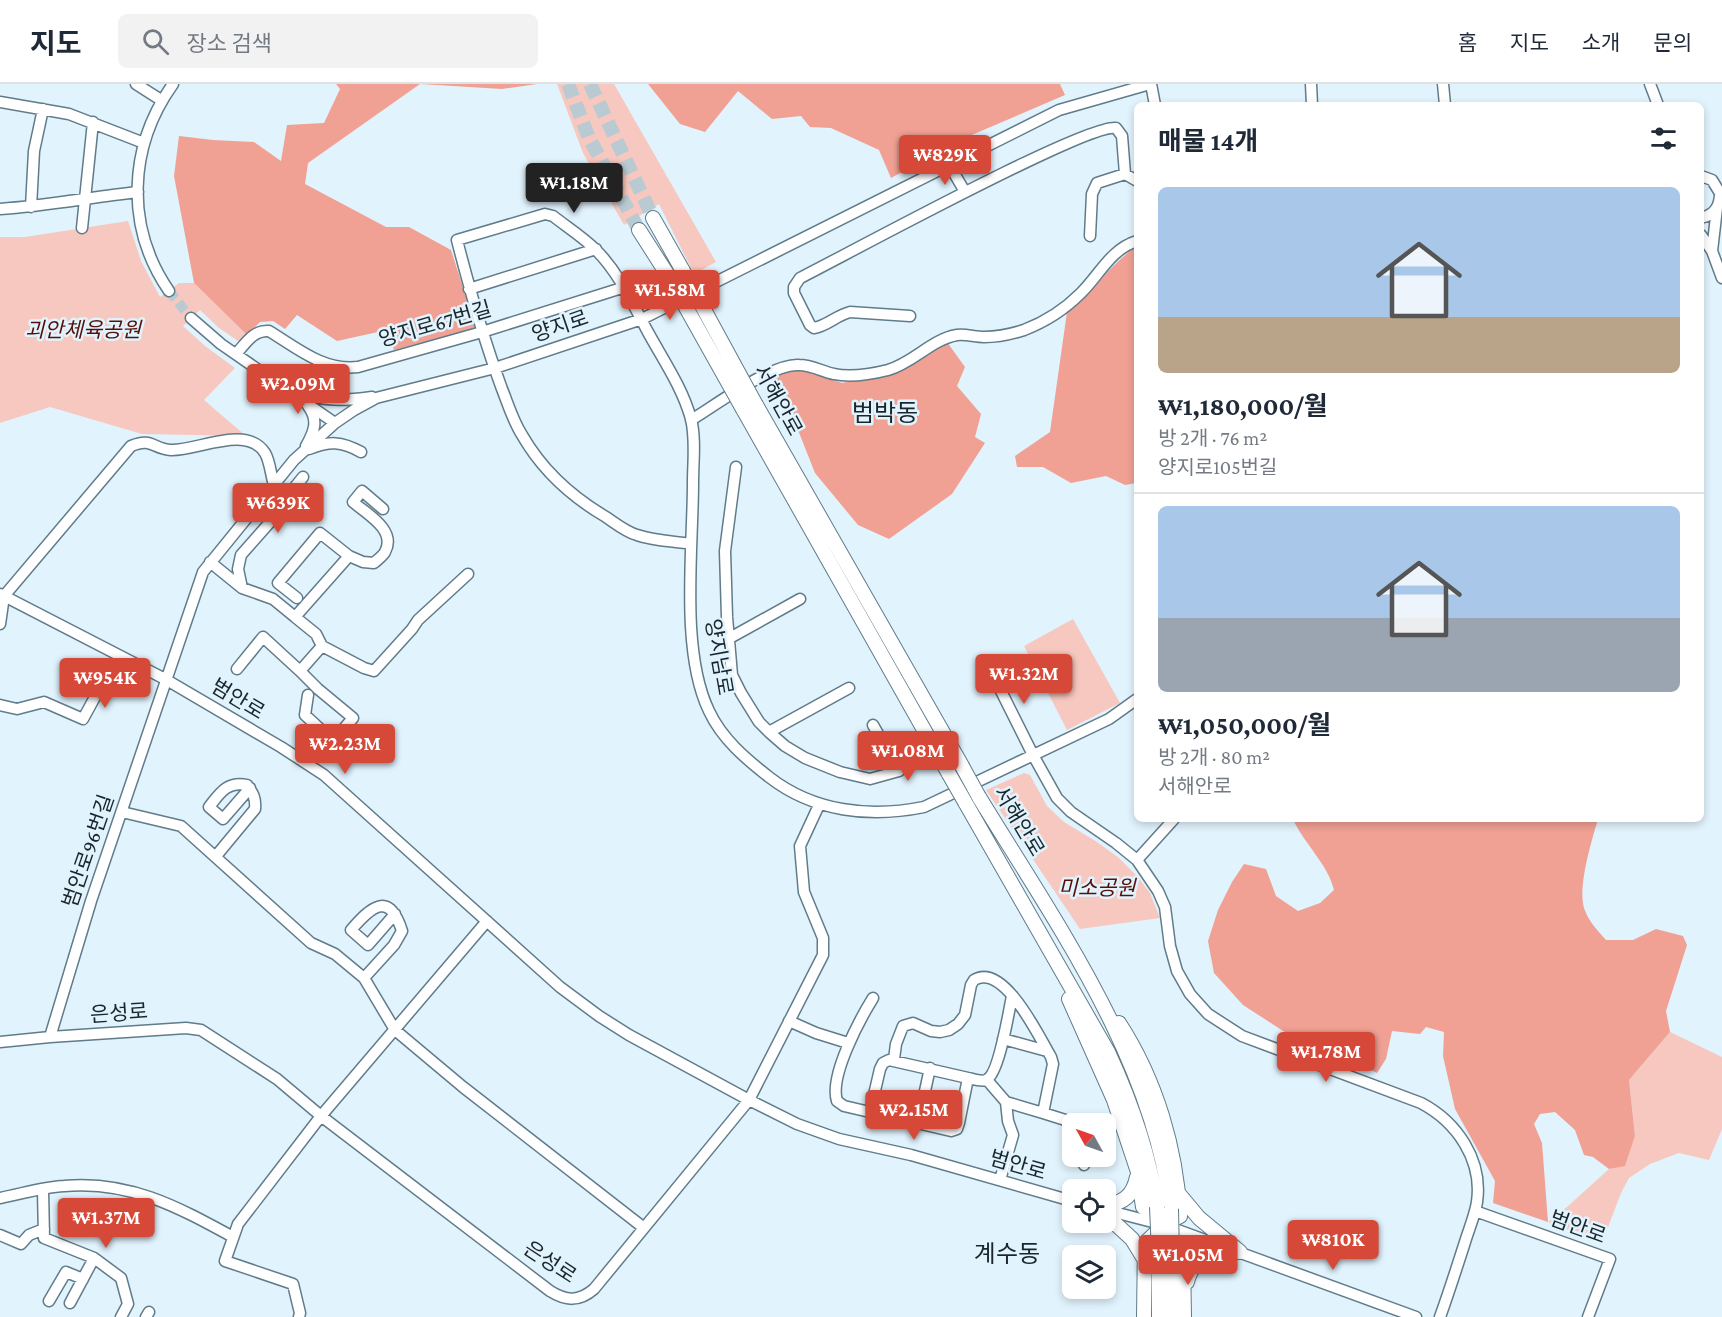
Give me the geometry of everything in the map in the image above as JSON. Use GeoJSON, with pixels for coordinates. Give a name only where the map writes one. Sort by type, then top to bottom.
{"type":"FeatureCollection","features":[{"type":"Feature","properties":{"kind":"main road","name":"서해안로"},"geometry":{"type":"LineString","coordinates":[[653,218],[683,271],[749,407],[949,774],[1098,1033],[1125,1091],[1164,1208]]}},
{"type":"Feature","properties":{"kind":"main road","name":"서해안로"},"geometry":{"type":"LineString","coordinates":[[639,230],[749,407],[979,797],[1061,930],[1115,1028],[1141,1088],[1164,1164],[1165,1254],[1173,1317]]}},
{"type":"Feature","properties":{"kind":"main road"},"geometry":{"type":"LineString","coordinates":[[1061,930],[1129,1037],[1147,1074],[1165,1128],[1179,1194],[1180,1216],[1164,1225],[1145,1243],[1144,1317]]}},
{"type":"Feature","properties":{"kind":"main road"},"geometry":{"type":"LineString","coordinates":[[1043,939],[1114,1100],[1138,1172],[1143,1207],[1164,1225],[1183,1257],[1184,1317]]}},
{"type":"Feature","properties":{"kind":"main road"},"geometry":{"type":"LineString","coordinates":[[1116,1204],[1131,1195],[1138,1172]]}},
{"type":"Feature","properties":{"kind":"main road"},"geometry":{"type":"LineString","coordinates":[[1179,1194],[1199,1218],[1240,1252]]}},
{"type":"Feature","properties":{"kind":"main road"},"geometry":{"type":"LineString","coordinates":[[1116,1224],[1132,1239],[1141,1251],[1145,1262]]}},
{"type":"Feature","properties":{"kind":"main road"},"geometry":{"type":"LineString","coordinates":[[1185,1293],[1189,1274],[1199,1260],[1217,1254],[1240,1252]]}},
{"type":"Feature","properties":{"kind":"main road","name":"서해안로"},"geometry":{"type":"LineString","coordinates":[[1159,1317],[1165,1254]]}},
{"type":"Feature","properties":{"kind":"street"},"geometry":{"type":"LineString","coordinates":[[136,84],[161,100]]}},
{"type":"Feature","properties":{"kind":"street"},"geometry":{"type":"LineString","coordinates":[[169,291],[152,264],[146,247],[140,221],[138,192],[139,169],[152,118],[161,100],[173,84]]}},
{"type":"Feature","properties":{"kind":"street"},"geometry":{"type":"LineString","coordinates":[[1150,84],[1154,102]]}},
{"type":"Feature","properties":{"kind":"street","name":"양지로"},"geometry":{"type":"LineString","coordinates":[[303,452],[335,423],[376,398],[495,369],[642,319],[1059,110],[1150,84]]}},
{"type":"Feature","properties":{"kind":"street"},"geometry":{"type":"LineString","coordinates":[[1311,84],[1312,102]]}},
{"type":"Feature","properties":{"kind":"street"},"geometry":{"type":"LineString","coordinates":[[1443,84],[1445,102]]}},
{"type":"Feature","properties":{"kind":"street"},"geometry":{"type":"LineString","coordinates":[[1650,84],[1657,102]]}},
{"type":"Feature","properties":{"kind":"street"},"geometry":{"type":"LineString","coordinates":[[0,102],[69,114],[144,143]]}},
{"type":"Feature","properties":{"kind":"street"},"geometry":{"type":"LineString","coordinates":[[31,207],[34,151],[43,109]]}},
{"type":"Feature","properties":{"kind":"street"},"geometry":{"type":"LineString","coordinates":[[82,228],[93,122]]}},
{"type":"Feature","properties":{"kind":"street"},"geometry":{"type":"LineString","coordinates":[[910,316],[850,312],[841,314],[814,328],[810,325],[794,293],[794,287],[800,278],[965,192],[1064,145],[1106,128],[1116,128],[1120,131],[1125,174]]}},
{"type":"Feature","properties":{"kind":"street"},"geometry":{"type":"LineString","coordinates":[[950,166],[965,192]]}},
{"type":"Feature","properties":{"kind":"street"},"geometry":{"type":"LineString","coordinates":[[1090,236],[1094,188],[1101,180],[1125,174],[1134,179]]}},
{"type":"Feature","properties":{"kind":"street"},"geometry":{"type":"LineString","coordinates":[[1708,177],[1717,186],[1720,202],[1712,251]]}},
{"type":"Feature","properties":{"kind":"street"},"geometry":{"type":"LineString","coordinates":[[0,209],[31,207],[138,192]]}},
{"type":"Feature","properties":{"kind":"street"},"geometry":{"type":"LineString","coordinates":[[1704,217],[1713,213],[1720,202]]}},
{"type":"Feature","properties":{"kind":"street","name":"양지남로"},"geometry":{"type":"LineString","coordinates":[[470,289],[458,240],[545,214],[553,216],[596,249],[625,287],[676,381],[691,420],[693,500],[691,616],[698,680],[709,712],[726,739],[747,760],[779,785],[819,805],[860,813],[897,813],[924,807],[1109,719],[1134,701]]}},
{"type":"Feature","properties":{"kind":"street"},"geometry":{"type":"LineString","coordinates":[[1704,239],[1712,251],[1722,278]]}},
{"type":"Feature","properties":{"kind":"street"},"geometry":{"type":"LineString","coordinates":[[691,420],[765,375],[786,366],[798,364],[848,376],[871,373],[891,369],[947,338],[958,335],[986,337],[1024,330],[1063,308],[1082,292],[1116,252],[1134,243]]}},
{"type":"Feature","properties":{"kind":"street"},"geometry":{"type":"LineString","coordinates":[[596,249],[470,289],[482,332],[521,435],[544,466],[571,494],[636,535],[691,544]]}},
{"type":"Feature","properties":{"kind":"street","name":"양지로67번길"},"geometry":{"type":"LineString","coordinates":[[236,354],[252,335],[260,330],[269,331],[326,365],[343,369],[358,367],[482,332],[625,287]]}},
{"type":"Feature","properties":{"kind":"street"},"geometry":{"type":"LineString","coordinates":[[191,318],[205,332],[335,423]]}},
{"type":"Feature","properties":{"kind":"street"},"geometry":{"type":"LineString","coordinates":[[278,383],[321,400],[334,401],[402,392]]}},
{"type":"Feature","properties":{"kind":"street"},"geometry":{"type":"LineString","coordinates":[[303,452],[316,423],[314,413],[305,402]]}},
{"type":"Feature","properties":{"kind":"street"},"geometry":{"type":"LineString","coordinates":[[0,624],[2,595],[131,446],[142,441],[171,450],[235,439],[254,443],[265,453],[274,485]]}},
{"type":"Feature","properties":{"kind":"street"},"geometry":{"type":"LineString","coordinates":[[303,452],[329,443],[341,443],[361,452]]}},
{"type":"Feature","properties":{"kind":"street","name":"범안로96번길"},"geometry":{"type":"LineString","coordinates":[[50,1037],[91,901],[203,572],[303,452]]}},
{"type":"Feature","properties":{"kind":"street"},"geometry":{"type":"LineString","coordinates":[[736,467],[725,551],[728,639],[732,675],[759,722],[769,732],[785,746],[805,758],[840,772],[870,779],[899,771],[873,724]]}},
{"type":"Feature","properties":{"kind":"street"},"geometry":{"type":"LineString","coordinates":[[242,588],[238,569],[241,555],[287,503],[290,493],[303,477]]}},
{"type":"Feature","properties":{"kind":"street"},"geometry":{"type":"LineString","coordinates":[[297,598],[278,583],[320,533],[349,556],[363,562],[374,563],[385,552],[388,539],[386,530],[353,502],[362,491],[383,508]]}},
{"type":"Feature","properties":{"kind":"street"},"geometry":{"type":"LineString","coordinates":[[295,617],[349,556]]}},
{"type":"Feature","properties":{"kind":"street"},"geometry":{"type":"LineString","coordinates":[[210,562],[242,588],[273,599],[316,634],[322,646],[364,668],[375,671],[418,620],[468,574]]}},
{"type":"Feature","properties":{"kind":"street","name":"범안로"},"geometry":{"type":"LineString","coordinates":[[2,595],[165,679],[324,775],[560,987],[599,1016],[638,1040],[797,1124],[839,1139],[910,1155],[1062,1198]]}},
{"type":"Feature","properties":{"kind":"street"},"geometry":{"type":"LineString","coordinates":[[728,639],[800,598]]}},
{"type":"Feature","properties":{"kind":"street"},"geometry":{"type":"LineString","coordinates":[[237,669],[263,637],[318,689],[353,718],[333,741],[305,716],[308,695]]}},
{"type":"Feature","properties":{"kind":"street"},"geometry":{"type":"LineString","coordinates":[[300,671],[322,646]]}},
{"type":"Feature","properties":{"kind":"street"},"geometry":{"type":"LineString","coordinates":[[989,667],[1033,755],[1065,807],[1137,860],[1162,899],[1174,963],[1185,986],[1214,1020],[1242,1036],[1412,1099],[1437,1113],[1457,1132],[1471,1157],[1478,1189],[1475,1211],[1440,1317]]}},
{"type":"Feature","properties":{"kind":"street"},"geometry":{"type":"LineString","coordinates":[[0,705],[17,709],[44,702],[83,720],[101,686]]}},
{"type":"Feature","properties":{"kind":"street"},"geometry":{"type":"LineString","coordinates":[[769,732],[849,688]]}},
{"type":"Feature","properties":{"kind":"street"},"geometry":{"type":"LineString","coordinates":[[216,856],[255,809],[256,800],[250,788]]}},
{"type":"Feature","properties":{"kind":"street"},"geometry":{"type":"LineString","coordinates":[[749,1100],[823,955],[823,939],[804,892],[800,846],[819,805]]}},
{"type":"Feature","properties":{"kind":"street"},"geometry":{"type":"LineString","coordinates":[[122,812],[181,826],[311,943],[335,954],[364,978],[395,1030],[463,1087],[644,1228]]}},
{"type":"Feature","properties":{"kind":"street"},"geometry":{"type":"LineString","coordinates":[[1137,860],[1171,822]]}},
{"type":"Feature","properties":{"kind":"street"},"geometry":{"type":"LineString","coordinates":[[364,978],[394,945],[402,931],[394,914]]}},
{"type":"Feature","properties":{"kind":"street"},"geometry":{"type":"LineString","coordinates":[[299,1317],[293,1284],[225,1261],[238,1224],[321,1116],[487,921]]}},
{"type":"Feature","properties":{"kind":"street"},"geometry":{"type":"LineString","coordinates":[[894,1059],[896,1044],[903,1026],[914,1023],[931,1031],[949,1030],[963,1019],[974,980],[978,977],[995,979],[1002,983],[1012,996],[1053,1064],[1043,1113]]}},
{"type":"Feature","properties":{"kind":"street"},"geometry":{"type":"LineString","coordinates":[[987,1080],[996,1066],[1012,996]]}},
{"type":"Feature","properties":{"kind":"street"},"geometry":{"type":"LineString","coordinates":[[873,998],[848,1043],[836,1086],[836,1096],[844,1106],[951,1131],[957,1129],[968,1078]]}},
{"type":"Feature","properties":{"kind":"street"},"geometry":{"type":"LineString","coordinates":[[789,1021],[816,1033],[848,1043]]}},
{"type":"Feature","properties":{"kind":"street","name":"은성로"},"geometry":{"type":"LineString","coordinates":[[0,1042],[186,1028],[201,1030],[272,1075],[321,1116],[550,1291],[563,1298],[576,1299],[588,1294],[749,1100]]}},
{"type":"Feature","properties":{"kind":"street"},"geometry":{"type":"LineString","coordinates":[[1003,1039],[1047,1051]]}},
{"type":"Feature","properties":{"kind":"street"},"geometry":{"type":"LineString","coordinates":[[870,1112],[880,1069],[883,1063],[894,1059],[968,1078],[987,1080],[1006,1102],[1013,1135],[1000,1180]]}},
{"type":"Feature","properties":{"kind":"street"},"geometry":{"type":"LineString","coordinates":[[918,1123],[930,1068]]}},
{"type":"Feature","properties":{"kind":"street"},"geometry":{"type":"LineString","coordinates":[[1006,1102],[1062,1119]]}},
{"type":"Feature","properties":{"kind":"street"},"geometry":{"type":"LineString","coordinates":[[0,1198],[64,1186],[117,1187],[163,1200],[233,1237]]}},
{"type":"Feature","properties":{"kind":"street"},"geometry":{"type":"LineString","coordinates":[[43,1190],[44,1238],[94,1258],[121,1278],[128,1304],[121,1317]]}},
{"type":"Feature","properties":{"kind":"street"},"geometry":{"type":"LineString","coordinates":[[1116,1211],[1164,1225],[1416,1317]]}},
{"type":"Feature","properties":{"kind":"street","name":"범안로"},"geometry":{"type":"LineString","coordinates":[[1475,1211],[1610,1259],[1588,1317]]}},
{"type":"Feature","properties":{"kind":"street"},"geometry":{"type":"LineString","coordinates":[[211,1224],[238,1224]]}},
{"type":"Feature","properties":{"kind":"street"},"geometry":{"type":"LineString","coordinates":[[0,1234],[21,1244],[29,1235],[44,1229]]}},
{"type":"Feature","properties":{"kind":"street"},"geometry":{"type":"LineString","coordinates":[[70,1303],[94,1258]]}},
{"type":"Feature","properties":{"kind":"street"},"geometry":{"type":"LineString","coordinates":[[50,1301],[66,1272],[83,1278]]}},
{"type":"Feature","properties":{"kind":"green space"},"geometry":{"type":"Polygon","coordinates":[[[557,84],[614,84],[716,262],[694,274],[659,204],[624,225],[583,153],[557,84]]]}},
{"type":"Feature","properties":{"kind":"green space","name":"괴안체육공원"},"geometry":{"type":"Polygon","coordinates":[[[128,221],[141,261],[160,297],[179,283],[194,283],[247,335],[238,341],[219,328],[200,310],[183,326],[235,368],[204,400],[246,436],[142,434],[50,407],[0,423],[0,237],[25,237],[128,221]]]}},
{"type":"Feature","properties":{"kind":"green space"},"geometry":{"type":"Polygon","coordinates":[[[1073,619],[1120,703],[1067,730],[1024,646],[1073,619]]]}},
{"type":"Feature","properties":{"kind":"green space","name":"미소공원"},"geometry":{"type":"Polygon","coordinates":[[[1024,773],[1030,775],[1047,806],[1064,822],[1119,858],[1137,876],[1150,893],[1160,918],[1080,929],[986,790],[1024,773]]]}},
{"type":"Feature","properties":{"kind":"green space"},"geometry":{"type":"Polygon","coordinates":[[[1670,1032],[1722,1057],[1722,1129],[1709,1160],[1679,1153],[1650,1164],[1629,1178],[1602,1243],[1548,1222],[1609,1169],[1625,1165],[1635,1136],[1629,1080],[1670,1032]]]}},
{"type":"Feature","properties":{"kind":"shaded area"},"geometry":{"type":"Polygon","coordinates":[[[336,84],[420,84],[308,163],[305,184],[386,227],[409,227],[451,250],[476,328],[394,350],[387,330],[337,341],[297,315],[285,329],[273,321],[260,322],[247,335],[194,283],[174,176],[179,136],[254,142],[281,161],[287,125],[324,123],[340,89],[336,84]]]}},
{"type":"Feature","properties":{"kind":"shaded area"},"geometry":{"type":"Polygon","coordinates":[[[420,84],[537,84],[502,89],[420,84]]]}},
{"type":"Feature","properties":{"kind":"shaded area"},"geometry":{"type":"Polygon","coordinates":[[[648,84],[1060,84],[1065,95],[967,137],[891,178],[879,150],[831,128],[810,127],[801,116],[772,119],[738,91],[705,132],[680,124],[648,84]]]}},
{"type":"Feature","properties":{"kind":"shaded area"},"geometry":{"type":"Polygon","coordinates":[[[1134,248],[1134,484],[1125,485],[1106,476],[1071,483],[1043,467],[1017,467],[1015,456],[1050,432],[1067,312],[1134,248]]]}},
{"type":"Feature","properties":{"kind":"shaded area"},"geometry":{"type":"Polygon","coordinates":[[[947,342],[965,367],[957,386],[981,414],[975,437],[985,443],[952,494],[889,539],[858,525],[815,473],[794,420],[773,378],[787,371],[800,370],[842,383],[891,372],[947,342]]]}},
{"type":"Feature","properties":{"kind":"shaded area"},"geometry":{"type":"Polygon","coordinates":[[[1295,822],[1597,822],[1582,893],[1583,904],[1592,924],[1606,940],[1633,940],[1656,929],[1683,936],[1687,945],[1666,1011],[1670,1032],[1629,1080],[1635,1136],[1625,1166],[1609,1169],[1593,1157],[1584,1155],[1575,1130],[1555,1112],[1540,1114],[1534,1124],[1542,1143],[1548,1222],[1493,1203],[1495,1181],[1455,1109],[1443,1056],[1444,1032],[1426,1027],[1420,1034],[1392,1031],[1386,1059],[1377,1073],[1326,1050],[1308,1047],[1243,1005],[1214,973],[1208,941],[1218,910],[1244,864],[1266,869],[1276,896],[1298,911],[1320,903],[1334,890],[1327,871],[1295,822]]]}},
{"type":"Feature","properties":{"kind":"tunnel"},"geometry":{"type":"LineString","coordinates":[[568,84],[589,138],[639,230]]}},
{"type":"Feature","properties":{"kind":"tunnel"},"geometry":{"type":"LineString","coordinates":[[590,84],[653,218]]}},
{"type":"Feature","properties":{"kind":"tunnel"},"geometry":{"type":"LineString","coordinates":[[169,291],[191,318]]}},
{"type":"Feature","properties":{"kind":"district","name":"범박동"},"geometry":{"type":"Point","coordinates":[885,412]}},
{"type":"Feature","properties":{"kind":"district","name":"계수동"},"geometry":{"type":"Point","coordinates":[1007,1253]}}]}
